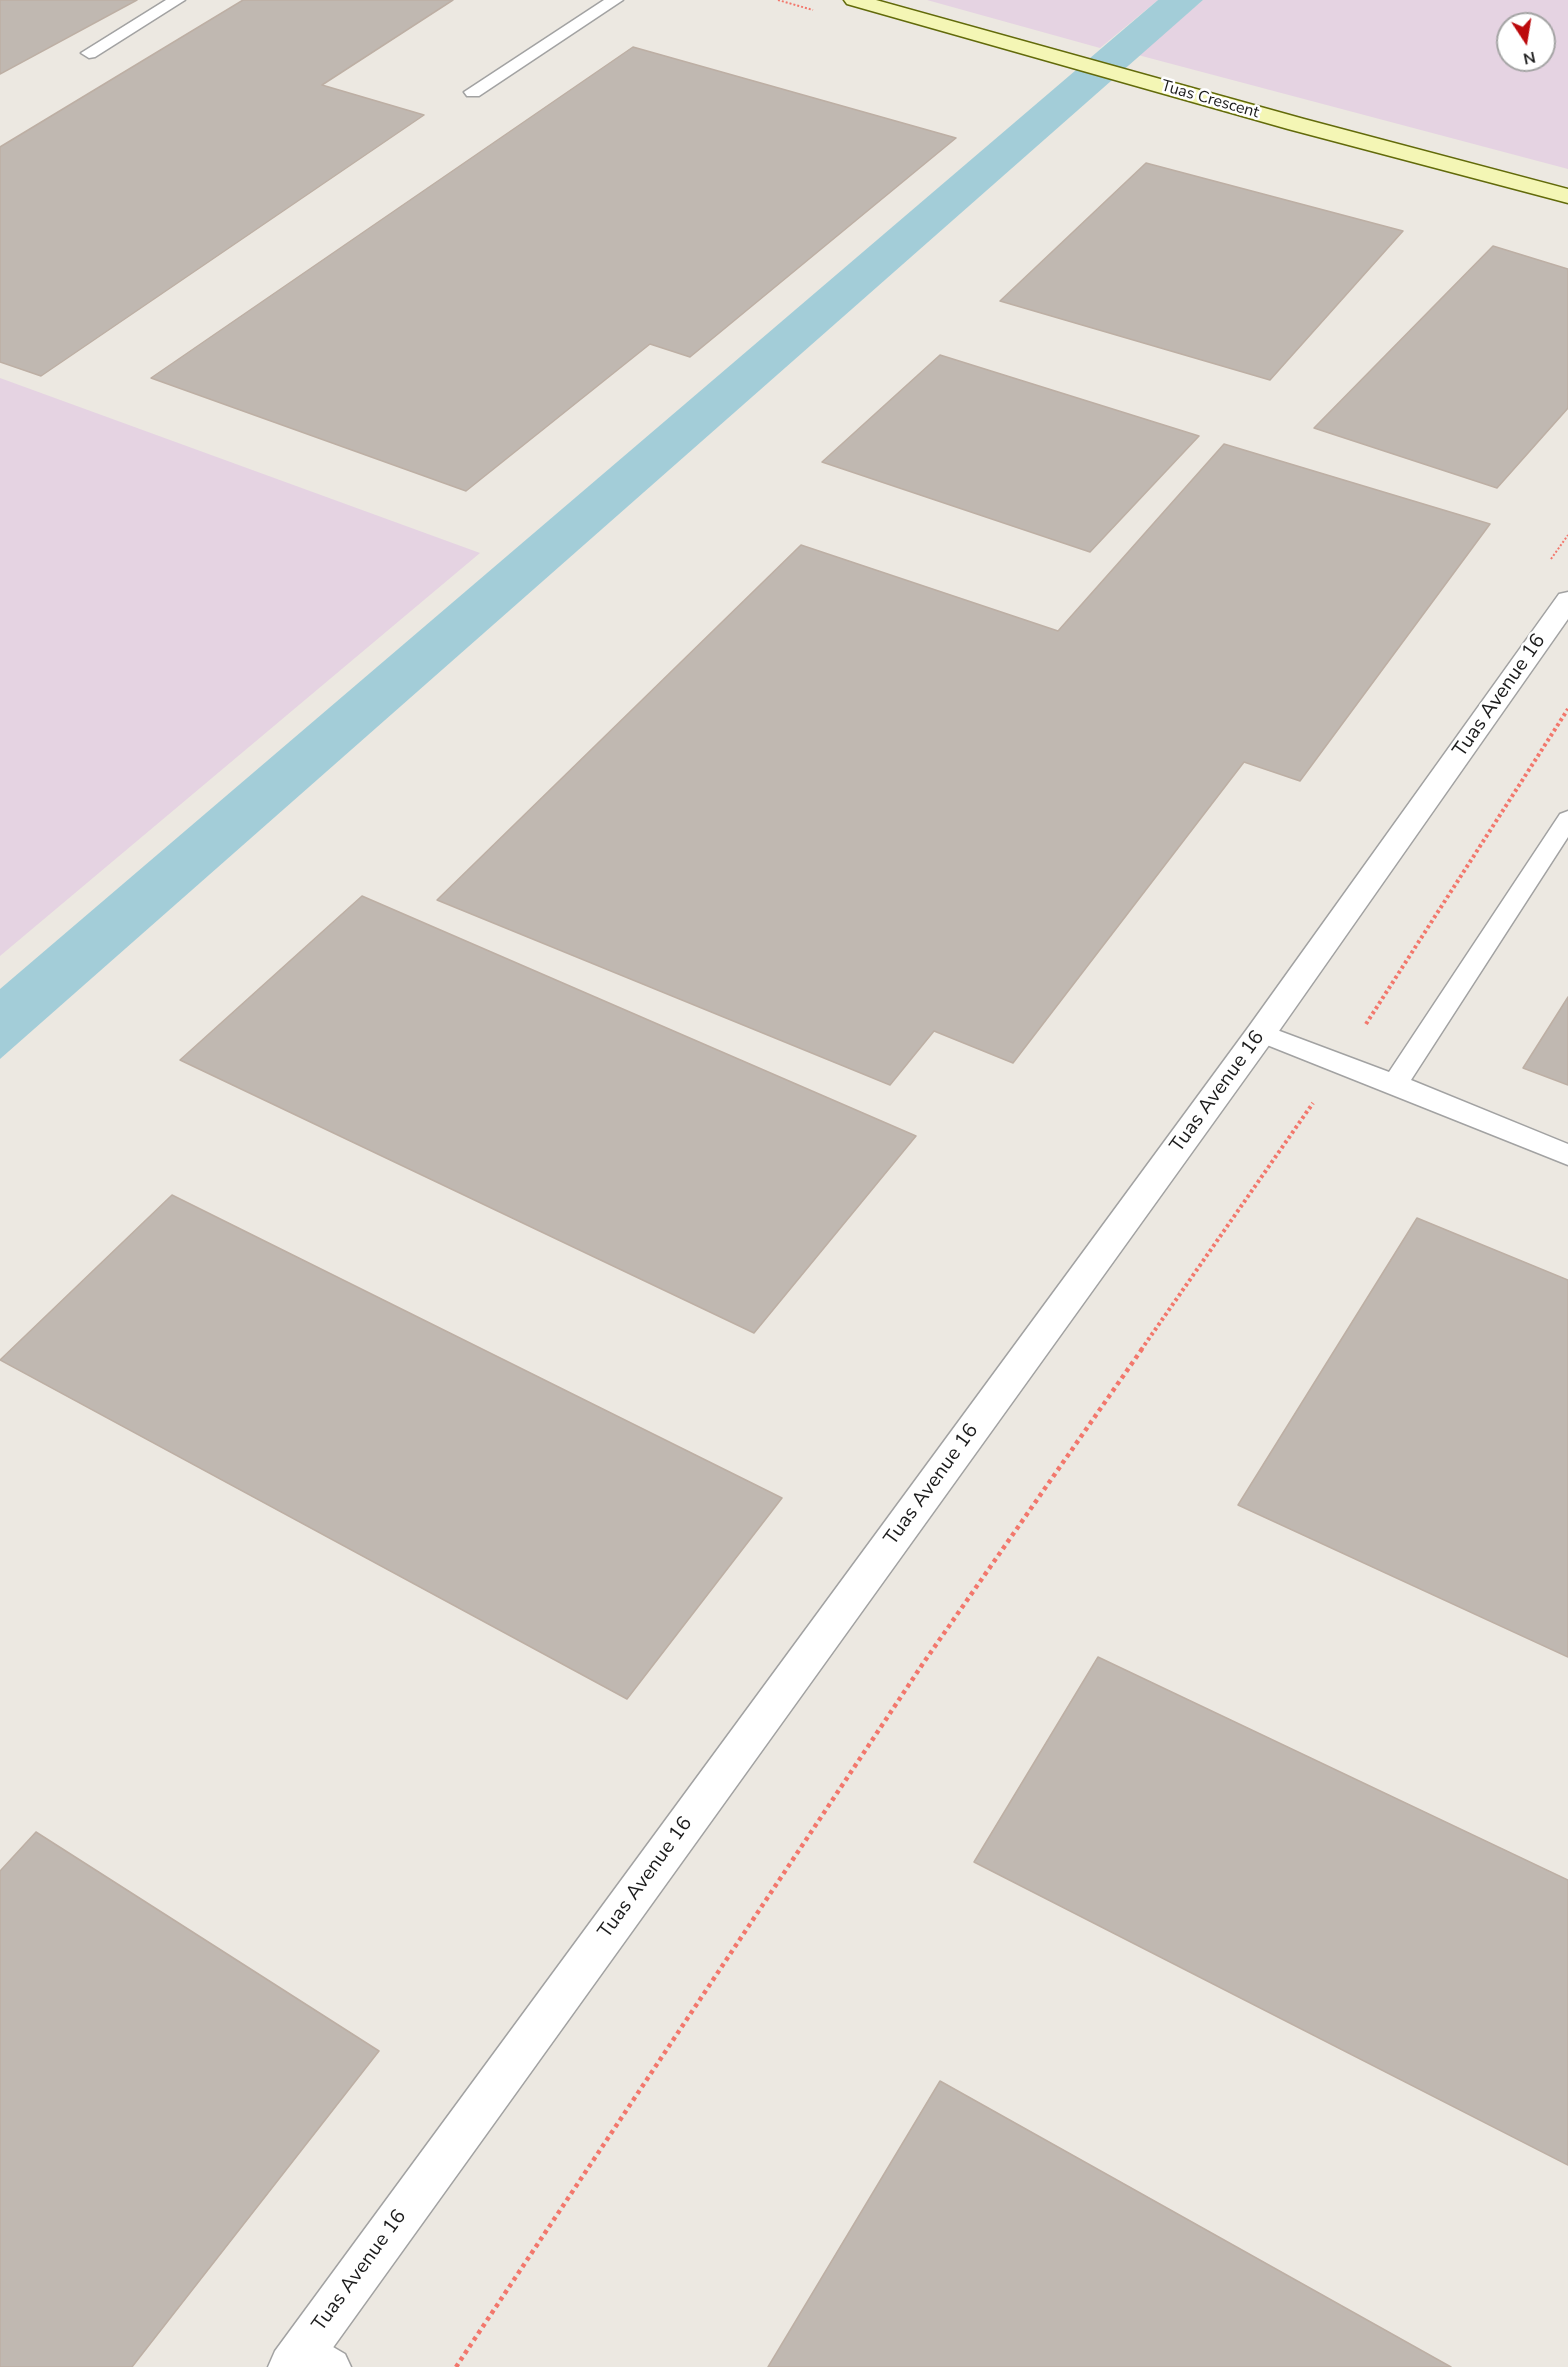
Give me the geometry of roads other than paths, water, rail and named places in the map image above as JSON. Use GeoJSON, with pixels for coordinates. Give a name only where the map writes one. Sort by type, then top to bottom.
{"type":"FeatureCollection","features":[{"type":"Feature","properties":{"kind":"street","name":"Tuas Crescent"},"geometry":{"type":"LineString","coordinates":[[854,0],[1296,124],[1568,196]]}},
{"type":"Feature","properties":{"kind":"street","name":"Tuas Avenue 16"},"geometry":{"type":"LineString","coordinates":[[309,2361],[1262,1033],[1568,600]]}},
{"type":"Feature","properties":{"kind":"lane"},"geometry":{"type":"LineString","coordinates":[[89,53],[177,0]]}},
{"type":"Feature","properties":{"kind":"lane"},"geometry":{"type":"LineString","coordinates":[[473,93],[615,0]]}},
{"type":"Feature","properties":{"kind":"lane"},"geometry":{"type":"LineString","coordinates":[[1395,1084],[1568,819]]}},
{"type":"Feature","properties":{"kind":"lane"},"geometry":{"type":"LineString","coordinates":[[1262,1033],[1395,1084],[1568,1155]]}},
{"type":"Feature","properties":{"kind":"water"},"geometry":{"type":"Polygon","coordinates":[[[1158,0],[1203,0],[0,1059],[0,989],[1158,0]]]}}]}
